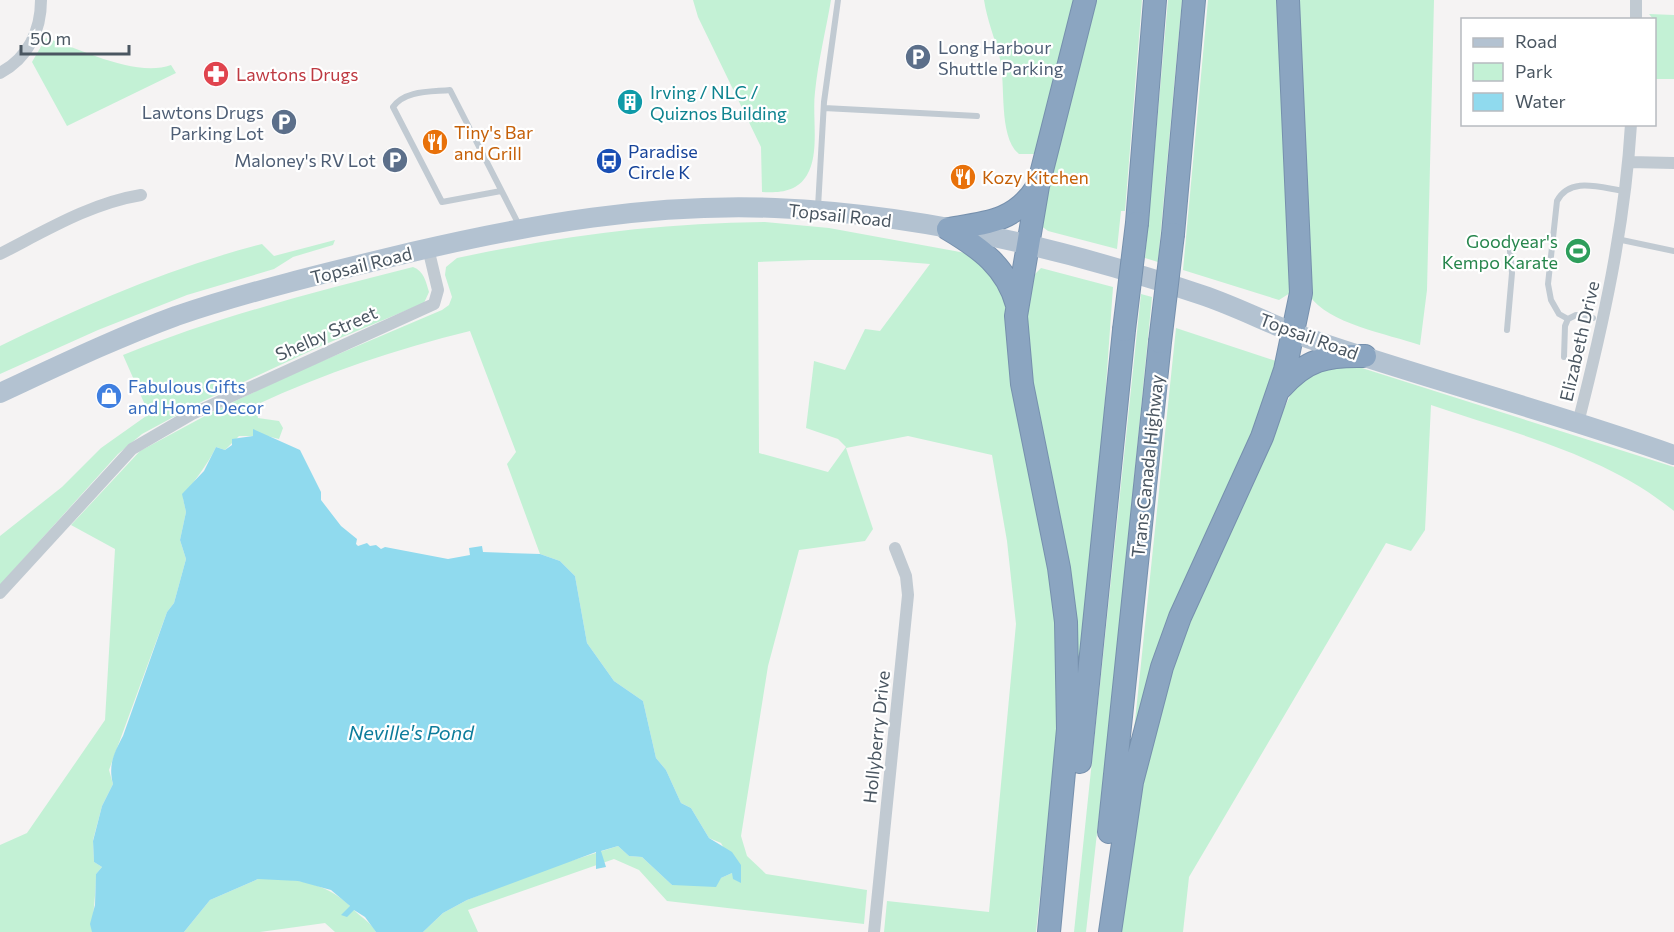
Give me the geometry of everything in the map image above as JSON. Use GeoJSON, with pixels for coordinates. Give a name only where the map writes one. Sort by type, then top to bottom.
{"type":"FeatureCollection","features":[{"type":"Feature","properties":{"kind":"highway"},"geometry":{"type":"LineString","coordinates":[[1049,932],[1068,729],[1068,650],[1059,568],[1022,384],[1018,352],[1017,306],[1038,186],[1085,0]]}},
{"type":"Feature","properties":{"kind":"highway","name":"Trans Canada Highway"},"geometry":{"type":"LineString","coordinates":[[1061,932],[1137,223],[1155,0]]}},
{"type":"Feature","properties":{"kind":"highway","name":"Trans Canada Highway"},"geometry":{"type":"LineString","coordinates":[[1098,932],[1129,661],[1160,342],[1173,234],[1194,0]]}},
{"type":"Feature","properties":{"kind":"highway"},"geometry":{"type":"LineString","coordinates":[[1110,932],[1132,782],[1162,667],[1180,617],[1262,437],[1279,390],[1301,293],[1288,0]]}},
{"type":"Feature","properties":{"kind":"highway"},"geometry":{"type":"LineString","coordinates":[[948,229],[1011,215],[1026,203],[1038,186]]}},
{"type":"Feature","properties":{"kind":"highway"},"geometry":{"type":"LineString","coordinates":[[948,229],[982,252],[999,268],[1010,284],[1017,306]]}},
{"type":"Feature","properties":{"kind":"highway"},"geometry":{"type":"LineString","coordinates":[[1279,390],[1309,362],[1337,357],[1365,356]]}},
{"type":"Feature","properties":{"kind":"main road","name":"Topsail Road"},"geometry":{"type":"LineString","coordinates":[[0,393],[118,339],[176,317],[246,294],[428,248],[520,228],[596,216],[679,208],[774,208],[818,211],[948,229],[1028,246],[1208,297],[1292,333],[1674,454]]}},
{"type":"Feature","properties":{"kind":"street"},"geometry":{"type":"LineString","coordinates":[[0,73],[19,59],[32,44],[40,22],[41,0]]}},
{"type":"Feature","properties":{"kind":"street"},"geometry":{"type":"LineString","coordinates":[[1636,0],[1636,18]]}},
{"type":"Feature","properties":{"kind":"street","name":"Elizabeth Drive"},"geometry":{"type":"LineString","coordinates":[[1578,423],[1606,312],[1626,191],[1631,126]]}},
{"type":"Feature","properties":{"kind":"street"},"geometry":{"type":"LineString","coordinates":[[1629,162],[1674,163]]}},
{"type":"Feature","properties":{"kind":"street"},"geometry":{"type":"LineString","coordinates":[[0,254],[109,202],[141,195]]}},
{"type":"Feature","properties":{"kind":"street","name":"Shelby Street"},"geometry":{"type":"LineString","coordinates":[[0,593],[132,449],[192,414],[434,304],[438,290],[428,248]]}},
{"type":"Feature","properties":{"kind":"street","name":"Hollyberry Drive"},"geometry":{"type":"LineString","coordinates":[[874,932],[908,596],[906,576],[895,548]]}},
{"type":"Feature","properties":{"kind":"lane"},"geometry":{"type":"LineString","coordinates":[[818,211],[824,108],[838,0]]}},
{"type":"Feature","properties":{"kind":"lane"},"geometry":{"type":"LineString","coordinates":[[501,191],[442,202],[393,107],[398,100],[419,93],[450,90],[520,228]]}},
{"type":"Feature","properties":{"kind":"lane"},"geometry":{"type":"LineString","coordinates":[[824,108],[976,116]]}},
{"type":"Feature","properties":{"kind":"lane"},"geometry":{"type":"LineString","coordinates":[[1568,319],[1559,314],[1549,292],[1557,201],[1567,188],[1575,185],[1626,191]]}},
{"type":"Feature","properties":{"kind":"lane"},"geometry":{"type":"LineString","coordinates":[[1617,239],[1674,251]]}},
{"type":"Feature","properties":{"kind":"lane"},"geometry":{"type":"LineString","coordinates":[[1507,330],[1512,273],[1509,240]]}},
{"type":"Feature","properties":{"kind":"lane"},"geometry":{"type":"LineString","coordinates":[[1564,357],[1565,326],[1568,319],[1576,315],[1593,318]]}},
{"type":"Feature","properties":{"kind":"green space"},"geometry":{"type":"Polygon","coordinates":[[[693,0],[831,0],[815,92],[815,135],[811,166],[803,181],[793,188],[781,192],[762,192],[761,147],[698,17],[693,0]]]}},
{"type":"Feature","properties":{"kind":"green space"},"geometry":{"type":"Polygon","coordinates":[[[984,0],[1078,0],[1037,154],[1019,154],[1012,146],[1008,136],[1005,123],[1002,70],[984,0]]]}},
{"type":"Feature","properties":{"kind":"green space"},"geometry":{"type":"Polygon","coordinates":[[[1091,0],[1142,0],[1125,211],[1121,211],[1117,249],[1048,231],[1040,225],[1091,0]]]}},
{"type":"Feature","properties":{"kind":"green space"},"geometry":{"type":"Polygon","coordinates":[[[1168,0],[1182,0],[1158,262],[1145,258],[1168,0]]]}},
{"type":"Feature","properties":{"kind":"green space"},"geometry":{"type":"Polygon","coordinates":[[[1208,0],[1283,0],[1290,293],[1279,300],[1183,270],[1208,0]]]}},
{"type":"Feature","properties":{"kind":"green space"},"geometry":{"type":"Polygon","coordinates":[[[1292,0],[1434,0],[1427,290],[1420,345],[1344,321],[1330,314],[1309,295],[1292,0]]]}},
{"type":"Feature","properties":{"kind":"green space"},"geometry":{"type":"Polygon","coordinates":[[[1649,14],[1674,15],[1674,79],[1656,79],[1656,18],[1652,18],[1649,14]]]}},
{"type":"Feature","properties":{"kind":"green space"},"geometry":{"type":"Polygon","coordinates":[[[46,38],[125,65],[157,68],[171,65],[176,73],[67,126],[32,62],[46,38]]]}},
{"type":"Feature","properties":{"kind":"green space"},"geometry":{"type":"Polygon","coordinates":[[[765,222],[829,228],[971,254],[1003,286],[1052,570],[1060,681],[1054,768],[1036,932],[884,932],[887,901],[989,912],[1016,624],[1007,541],[992,455],[908,436],[846,448],[873,529],[865,541],[799,550],[768,666],[741,836],[747,856],[766,874],[867,890],[864,924],[667,901],[639,870],[614,859],[468,910],[478,932],[423,932],[443,913],[467,900],[548,868],[618,846],[629,856],[642,857],[672,885],[721,878],[732,873],[741,879],[721,843],[709,838],[691,808],[681,803],[666,770],[656,758],[643,701],[614,681],[587,643],[575,576],[560,561],[540,554],[507,464],[516,452],[470,331],[361,363],[308,382],[256,405],[258,418],[279,421],[283,428],[279,439],[259,434],[254,430],[253,436],[239,436],[225,450],[216,447],[183,498],[186,512],[180,540],[186,559],[174,603],[167,612],[109,770],[113,784],[102,806],[93,840],[94,862],[102,867],[96,874],[92,932],[0,932],[0,845],[27,833],[105,720],[115,549],[71,525],[140,451],[216,410],[301,370],[442,310],[449,305],[452,297],[445,275],[446,267],[457,258],[534,243],[610,232],[765,222]],[[880,260],[758,262],[759,453],[828,472],[846,447],[838,439],[806,428],[814,361],[845,370],[865,329],[880,331],[930,264],[880,260]]]}},
{"type":"Feature","properties":{"kind":"green space"},"geometry":{"type":"Polygon","coordinates":[[[335,240],[333,245],[293,257],[274,269],[187,295],[98,330],[0,374],[0,346],[129,288],[228,253],[262,244],[274,256],[335,240]]]}},
{"type":"Feature","properties":{"kind":"green space"},"geometry":{"type":"Polygon","coordinates":[[[413,267],[422,274],[427,284],[429,292],[424,303],[321,346],[203,401],[142,434],[118,454],[0,585],[0,536],[62,487],[101,448],[149,414],[123,355],[230,317],[413,267]]]}},
{"type":"Feature","properties":{"kind":"green space"},"geometry":{"type":"Polygon","coordinates":[[[1041,268],[1113,287],[1093,569],[1076,719],[1023,344],[1030,279],[1041,268]]]}},
{"type":"Feature","properties":{"kind":"green space"},"geometry":{"type":"Polygon","coordinates":[[[1141,294],[1152,297],[1116,662],[1086,932],[1074,932],[1141,294]]]}},
{"type":"Feature","properties":{"kind":"green space"},"geometry":{"type":"Polygon","coordinates":[[[1176,328],[1279,362],[1130,769],[1176,328]]]}},
{"type":"Feature","properties":{"kind":"green space"},"geometry":{"type":"Polygon","coordinates":[[[1343,362],[1674,467],[1674,511],[1619,475],[1589,460],[1526,436],[1431,405],[1425,530],[1411,551],[1386,543],[1189,877],[1183,932],[1120,932],[1130,843],[1166,672],[1236,511],[1298,379],[1343,362]]]}},
{"type":"Feature","properties":{"kind":"green space"},"geometry":{"type":"Polygon","coordinates":[[[258,879],[285,879],[321,887],[343,900],[376,932],[335,932],[325,923],[260,932],[184,932],[210,900],[258,879]]]}},
{"type":"Feature","properties":{"kind":"water","name":"Neville's Pond"},"geometry":{"type":"Polygon","coordinates":[[[253,429],[300,450],[321,492],[321,500],[341,526],[357,539],[358,546],[367,543],[381,549],[385,547],[448,559],[470,555],[469,548],[482,546],[483,552],[540,554],[560,561],[575,576],[587,643],[614,681],[643,701],[656,758],[666,770],[681,803],[691,808],[709,838],[732,852],[741,865],[741,883],[733,879],[732,873],[721,878],[716,887],[672,885],[642,857],[629,856],[618,846],[601,851],[606,867],[596,869],[596,852],[467,900],[443,913],[423,932],[376,932],[365,917],[354,910],[347,917],[341,915],[350,906],[331,890],[298,881],[258,879],[210,900],[184,932],[92,932],[90,924],[95,905],[96,874],[102,867],[94,862],[93,841],[102,806],[113,784],[111,771],[115,754],[167,612],[174,603],[186,559],[180,540],[186,512],[182,494],[204,471],[216,447],[225,450],[232,445],[232,439],[253,436],[253,429]]]}},
{"type":"Feature","properties":{"kind":"place","name":"Long Harbour Shuttle Parking"},"geometry":{"type":"Point","coordinates":[918,57]}},
{"type":"Feature","properties":{"kind":"place","name":"Lawtons Drugs"},"geometry":{"type":"Point","coordinates":[216,74]}},
{"type":"Feature","properties":{"kind":"place","name":"Irving / NLC / Quiznos Building"},"geometry":{"type":"Point","coordinates":[630,102]}},
{"type":"Feature","properties":{"kind":"place","name":"Lawtons Drugs Parking Lot"},"geometry":{"type":"Point","coordinates":[284,122]}},
{"type":"Feature","properties":{"kind":"place","name":"Tiny's Bar and Grill"},"geometry":{"type":"Point","coordinates":[435,142]}},
{"type":"Feature","properties":{"kind":"place","name":"Maloney's RV Lot"},"geometry":{"type":"Point","coordinates":[395,160]}},
{"type":"Feature","properties":{"kind":"place","name":"Paradise Circle K"},"geometry":{"type":"Point","coordinates":[609,161]}},
{"type":"Feature","properties":{"kind":"place","name":"Kozy Kitchen"},"geometry":{"type":"Point","coordinates":[963,177]}},
{"type":"Feature","properties":{"kind":"place","name":"Goodyear's Kempo Karate"},"geometry":{"type":"Point","coordinates":[1578,251]}},
{"type":"Feature","properties":{"kind":"place","name":"Fabulous Gifts and Home Decor"},"geometry":{"type":"Point","coordinates":[109,396]}}]}
